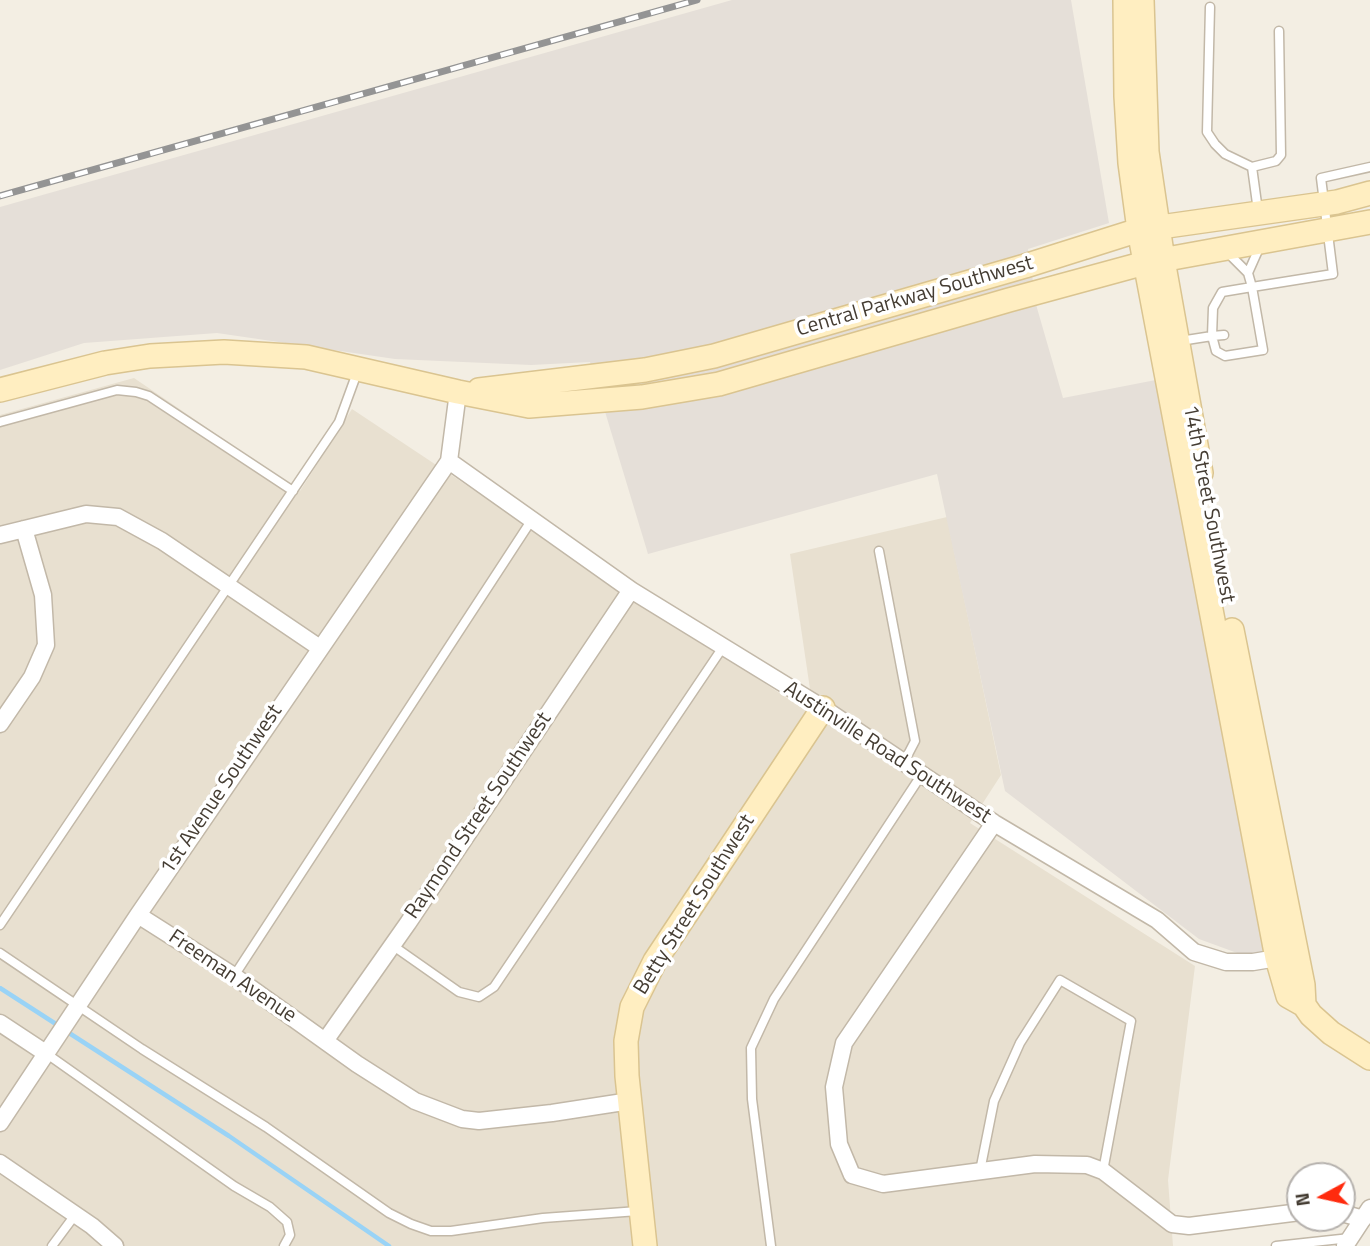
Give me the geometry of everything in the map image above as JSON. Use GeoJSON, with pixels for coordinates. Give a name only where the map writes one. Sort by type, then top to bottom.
{"type":"FeatureCollection","features":[{"type":"Feature","properties":{"kind":"street","name":"14th Street Southwest"},"geometry":{"type":"LineString","coordinates":[[1125,0],[1130,163],[1149,229],[1278,958]]}},
{"type":"Feature","properties":{"kind":"street","name":"14th Street Southwest"},"geometry":{"type":"LineString","coordinates":[[1142,0],[1149,229]]}},
{"type":"Feature","properties":{"kind":"street","name":"Central Parkway Southwest"},"geometry":{"type":"LineString","coordinates":[[458,393],[645,370],[714,356],[1149,229],[1324,204],[1370,193]]}},
{"type":"Feature","properties":{"kind":"street","name":"Central Parkway Southwest"},"geometry":{"type":"LineString","coordinates":[[0,390],[106,363],[150,356],[256,353],[306,357],[458,393],[529,406],[642,397],[719,384],[1154,261],[1370,222]]}},
{"type":"Feature","properties":{"kind":"street","name":"14th Street Southwest"},"geometry":{"type":"LineString","coordinates":[[1169,342],[1303,985],[1304,1005]]}},
{"type":"Feature","properties":{"kind":"street"},"geometry":{"type":"LineString","coordinates":[[449,461],[458,393]]}},
{"type":"Feature","properties":{"kind":"street","name":"Austinville Road Southwest"},"geometry":{"type":"LineString","coordinates":[[449,461],[631,590],[823,708],[994,823],[1157,920],[1194,952],[1226,962],[1254,962],[1278,958]]}},
{"type":"Feature","properties":{"kind":"street","name":"1st Avenue Southwest"},"geometry":{"type":"LineString","coordinates":[[0,1123],[138,915],[449,461]]}},
{"type":"Feature","properties":{"kind":"street"},"geometry":{"type":"LineString","coordinates":[[0,536],[86,514],[118,517],[162,541],[320,648]]}},
{"type":"Feature","properties":{"kind":"street"},"geometry":{"type":"LineString","coordinates":[[0,724],[32,677],[46,645],[43,595],[24,529]]}},
{"type":"Feature","properties":{"kind":"street","name":"Raymond Street Southwest"},"geometry":{"type":"LineString","coordinates":[[325,1041],[631,590]]}},
{"type":"Feature","properties":{"kind":"street","name":"Betty Street Southwest"},"geometry":{"type":"LineString","coordinates":[[645,1246],[625,1041],[632,1007],[655,961],[823,708]]}},
{"type":"Feature","properties":{"kind":"street"},"geometry":{"type":"LineString","coordinates":[[994,823],[844,1043],[834,1087],[839,1144],[852,1175],[883,1184],[1035,1164],[1087,1165],[1103,1171],[1172,1224],[1189,1226],[1286,1214]]}},
{"type":"Feature","properties":{"kind":"street","name":"Freeman Avenue"},"geometry":{"type":"LineString","coordinates":[[138,915],[234,976],[415,1101],[462,1119],[479,1121],[630,1101]]}},
{"type":"Feature","properties":{"kind":"street"},"geometry":{"type":"LineString","coordinates":[[1278,958],[1288,996],[1304,1005],[1321,1025],[1370,1058]]}},
{"type":"Feature","properties":{"kind":"street"},"geometry":{"type":"LineString","coordinates":[[0,1023],[47,1054]]}},
{"type":"Feature","properties":{"kind":"street"},"geometry":{"type":"LineString","coordinates":[[0,1163],[75,1215],[114,1246]]}},
{"type":"Feature","properties":{"kind":"street"},"geometry":{"type":"LineString","coordinates":[[1348,1242],[1366,1214]]}},
{"type":"Feature","properties":{"kind":"lane"},"geometry":{"type":"LineString","coordinates":[[1210,7],[1207,132],[1214,144],[1226,154],[1252,167],[1276,161],[1281,155],[1279,31]]}},
{"type":"Feature","properties":{"kind":"lane"},"geometry":{"type":"LineString","coordinates":[[1252,167],[1259,214]]}},
{"type":"Feature","properties":{"kind":"lane"},"geometry":{"type":"LineString","coordinates":[[1224,249],[1248,273],[1252,288],[1258,330],[1263,350],[1225,356],[1216,351],[1212,336],[1216,318],[1213,308],[1222,292],[1252,288],[1333,274],[1321,178],[1370,167]]}},
{"type":"Feature","properties":{"kind":"lane"},"geometry":{"type":"LineString","coordinates":[[1248,273],[1261,243]]}},
{"type":"Feature","properties":{"kind":"lane"},"geometry":{"type":"LineString","coordinates":[[1169,342],[1224,335]]}},
{"type":"Feature","properties":{"kind":"lane"},"geometry":{"type":"LineString","coordinates":[[0,925],[339,422],[359,369]]}},
{"type":"Feature","properties":{"kind":"lane"},"geometry":{"type":"LineString","coordinates":[[0,422],[117,390],[136,392],[160,403],[293,491]]}},
{"type":"Feature","properties":{"kind":"lane"},"geometry":{"type":"LineString","coordinates":[[234,976],[531,521]]}},
{"type":"Feature","properties":{"kind":"lane"},"geometry":{"type":"LineString","coordinates":[[879,551],[915,741],[904,762]]}},
{"type":"Feature","properties":{"kind":"lane"},"geometry":{"type":"LineString","coordinates":[[392,945],[459,992],[480,997],[494,987],[723,647]]}},
{"type":"Feature","properties":{"kind":"lane"},"geometry":{"type":"LineString","coordinates":[[771,1246],[752,1100],[751,1048],[774,999],[922,774]]}},
{"type":"Feature","properties":{"kind":"lane"},"geometry":{"type":"LineString","coordinates":[[0,953],[142,1049],[266,1128],[389,1213],[431,1231],[452,1231],[543,1218],[640,1211]]}},
{"type":"Feature","properties":{"kind":"lane"},"geometry":{"type":"LineString","coordinates":[[980,1171],[995,1101],[1020,1043],[1060,980],[1131,1021],[1103,1171]]}},
{"type":"Feature","properties":{"kind":"lane"},"geometry":{"type":"LineString","coordinates":[[47,1054],[234,1186],[270,1207],[287,1222],[290,1234],[284,1246]]}},
{"type":"Feature","properties":{"kind":"lane"},"geometry":{"type":"LineString","coordinates":[[52,1246],[75,1215]]}},
{"type":"Feature","properties":{"kind":"lane"},"geometry":{"type":"LineString","coordinates":[[1276,1246],[1348,1242]]}},
{"type":"Feature","properties":{"kind":"shaded area"},"geometry":{"type":"Polygon","coordinates":[[[732,0],[1071,0],[1109,223],[1028,249],[1037,308],[1063,398],[1161,379],[1267,938],[1259,961],[1199,939],[1005,791],[937,474],[648,554],[590,362],[531,365],[395,359],[217,333],[84,343],[0,370],[0,207],[732,0]]]}},
{"type":"Feature","properties":{"kind":"shaded area"},"geometry":{"type":"Polygon","coordinates":[[[134,378],[300,491],[352,409],[814,716],[790,554],[947,517],[1001,775],[970,823],[1195,966],[1168,1180],[1173,1246],[0,1246],[0,415],[134,378]]]}},
{"type":"Feature","properties":{"kind":"waterway"},"geometry":{"type":"LineString","coordinates":[[0,988],[59,1026]]}},
{"type":"Feature","properties":{"kind":"waterway"},"geometry":{"type":"LineString","coordinates":[[66,1031],[229,1136],[389,1246]]}},
{"type":"Feature","properties":{"kind":"railway"},"geometry":{"type":"LineString","coordinates":[[0,196],[697,0]]}}]}
